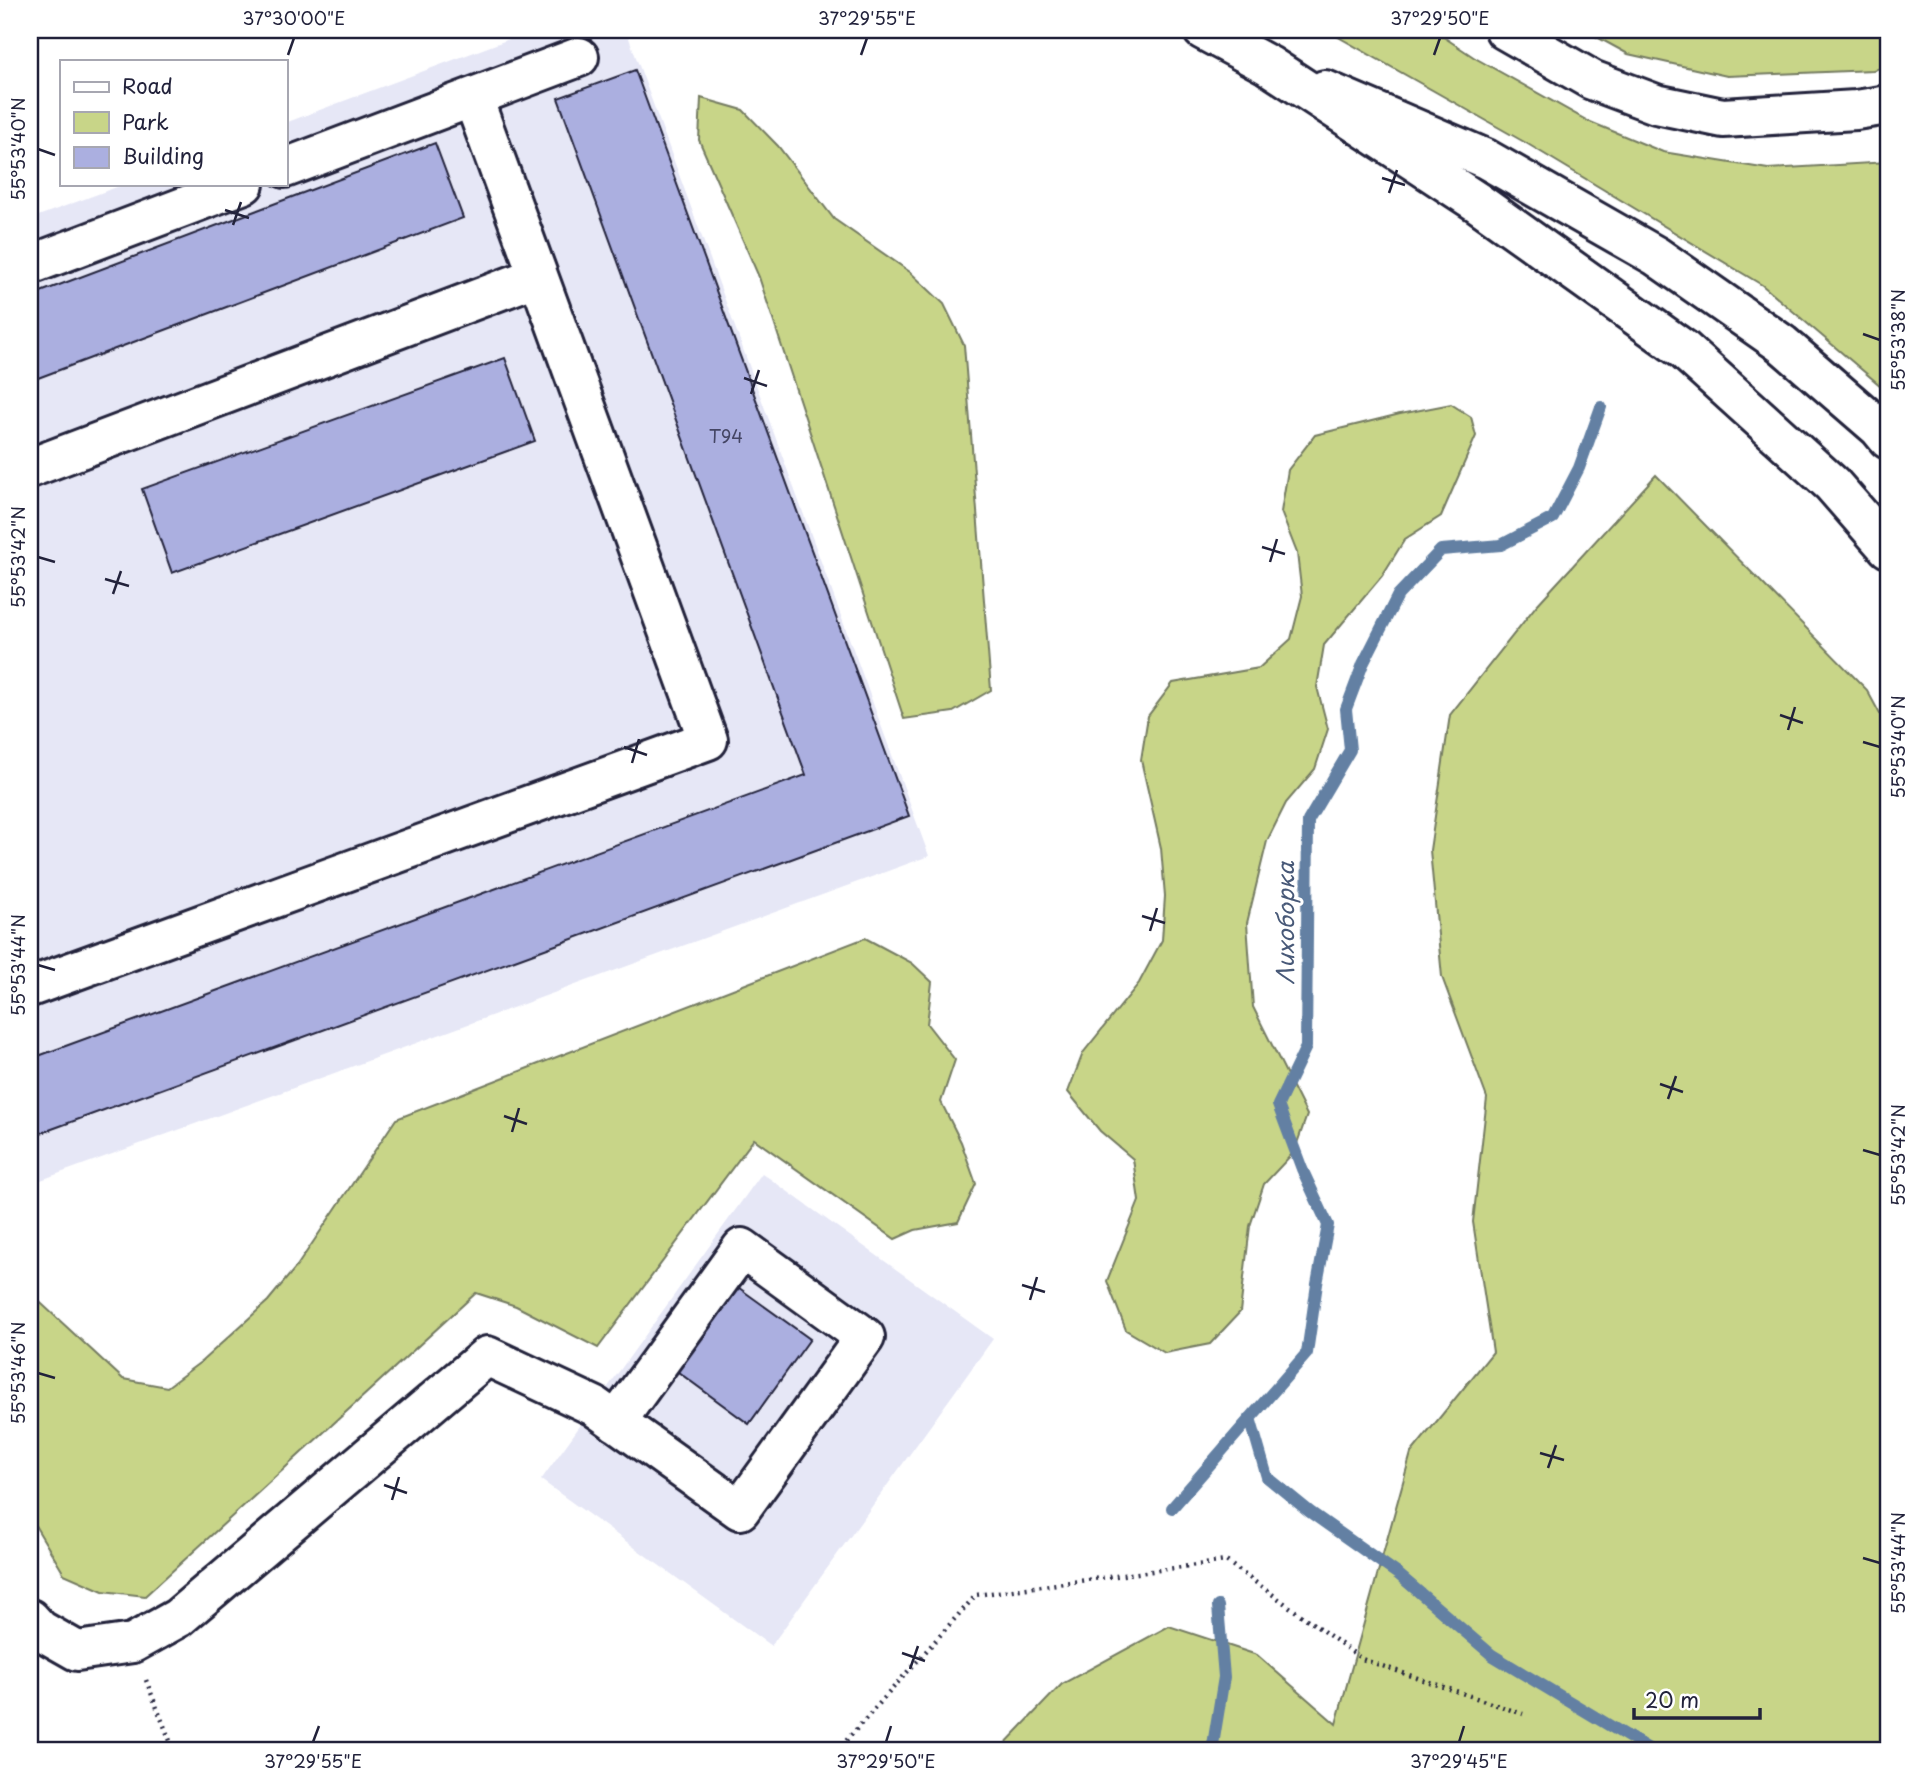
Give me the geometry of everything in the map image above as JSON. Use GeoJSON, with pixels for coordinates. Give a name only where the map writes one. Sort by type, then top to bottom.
{"type":"FeatureCollection","features":[{"type":"Feature","properties":{"kind":"main road"},"geometry":{"type":"LineString","coordinates":[[1203,30],[1268,65],[1477,202],[1684,350],[1832,484],[1888,548]]}},
{"type":"Feature","properties":{"kind":"main road"},"geometry":{"type":"LineString","coordinates":[[1505,30],[1592,80],[1656,104],[1723,118],[1856,110],[1888,105]]}},
{"type":"Feature","properties":{"kind":"main road"},"geometry":{"type":"LineString","coordinates":[[287,167],[579,57]]}},
{"type":"Feature","properties":{"kind":"main road"},"geometry":{"type":"LineString","coordinates":[[1268,65],[1486,159],[1656,256],[1782,344],[1879,428],[1888,439]]}},
{"type":"Feature","properties":{"kind":"main road"},"geometry":{"type":"LineString","coordinates":[[30,987],[708,740],[473,98]]}},
{"type":"Feature","properties":{"kind":"main road"},"geometry":{"type":"LineString","coordinates":[[30,265],[239,186]]}},
{"type":"Feature","properties":{"kind":"main road"},"geometry":{"type":"LineString","coordinates":[[30,468],[538,276]]}},
{"type":"Feature","properties":{"kind":"main road"},"geometry":{"type":"LineString","coordinates":[[30,1619],[40,1630],[77,1651],[133,1643],[178,1618],[487,1356],[594,1406],[616,1422],[740,1510],[865,1337],[742,1248],[616,1422]]}},
{"type":"Feature","properties":{"kind":"path"},"geometry":{"type":"LineString","coordinates":[[837,1751],[976,1595],[1226,1561],[1362,1659],[1523,1714]]}},
{"type":"Feature","properties":{"kind":"path"},"geometry":{"type":"LineString","coordinates":[[133,1643],[174,1751]]}},
{"type":"Feature","properties":{"kind":"shaded area"},"geometry":{"type":"Polygon","coordinates":[[[533,30],[626,30],[929,856],[30,1184],[30,219],[120,186],[287,186],[287,122],[533,30]]]}},
{"type":"Feature","properties":{"kind":"shaded area"},"geometry":{"type":"Polygon","coordinates":[[[762,1173],[993,1339],[771,1646],[541,1480],[762,1173]]]}},
{"type":"Feature","properties":{"kind":"green space"},"geometry":{"type":"Polygon","coordinates":[[[1326,30],[1433,30],[1475,58],[1588,121],[1663,152],[1768,169],[1888,162],[1888,392],[1762,285],[1526,143],[1326,30]]]}},
{"type":"Feature","properties":{"kind":"green space"},"geometry":{"type":"Polygon","coordinates":[[[1584,30],[1888,30],[1888,66],[1873,70],[1727,76],[1628,54],[1584,30]]]}},
{"type":"Feature","properties":{"kind":"green space"},"geometry":{"type":"Polygon","coordinates":[[[701,98],[743,110],[778,146],[834,219],[910,272],[944,304],[964,345],[991,690],[953,712],[904,719],[759,277],[699,140],[701,98]]]}},
{"type":"Feature","properties":{"kind":"green space"},"geometry":{"type":"Polygon","coordinates":[[[1451,404],[1471,417],[1476,436],[1441,516],[1405,539],[1382,576],[1324,645],[1317,687],[1328,729],[1315,769],[1286,803],[1267,841],[1247,923],[1253,1007],[1307,1115],[1294,1152],[1264,1184],[1250,1226],[1240,1312],[1210,1344],[1165,1353],[1126,1330],[1107,1281],[1139,1201],[1133,1159],[1100,1131],[1068,1092],[1083,1053],[1139,983],[1162,940],[1165,896],[1161,848],[1141,760],[1148,716],[1173,683],[1259,668],[1291,639],[1302,596],[1297,553],[1281,512],[1288,470],[1315,435],[1451,404]]]}},
{"type":"Feature","properties":{"kind":"green space"},"geometry":{"type":"Polygon","coordinates":[[[1656,475],[1867,690],[1888,729],[1888,1751],[998,1751],[1062,1684],[1169,1626],[1257,1655],[1336,1724],[1411,1453],[1493,1352],[1473,1222],[1487,1098],[1442,977],[1430,850],[1450,715],[1536,606],[1656,475]]]}},
{"type":"Feature","properties":{"kind":"green space"},"geometry":{"type":"Polygon","coordinates":[[[865,938],[912,963],[932,982],[927,1024],[955,1060],[941,1102],[961,1142],[976,1184],[958,1222],[915,1230],[895,1239],[754,1139],[598,1348],[516,1306],[476,1293],[145,1596],[103,1591],[64,1574],[30,1517],[30,1293],[123,1379],[167,1387],[202,1361],[268,1301],[297,1266],[396,1119],[865,938]]]}},
{"type":"Feature","properties":{"kind":"building"},"geometry":{"type":"Polygon","coordinates":[[[635,70],[909,816],[30,1137],[30,1059],[806,775],[558,98],[635,70]]]}},
{"type":"Feature","properties":{"kind":"building"},"geometry":{"type":"Polygon","coordinates":[[[435,143],[463,218],[30,381],[30,296],[435,143]]]}},
{"type":"Feature","properties":{"kind":"building"},"geometry":{"type":"Polygon","coordinates":[[[505,358],[535,441],[172,573],[142,489],[505,358]]]}},
{"type":"Feature","properties":{"kind":"building"},"geometry":{"type":"Polygon","coordinates":[[[735,1285],[810,1339],[749,1424],[674,1369],[735,1285]]]}},
{"type":"Feature","properties":{"kind":"waterway","name":"Лихоборка"},"geometry":{"type":"LineString","coordinates":[[1172,1508],[1307,1353],[1328,1225],[1302,1169],[1278,1105],[1306,1047],[1308,821],[1350,750],[1346,709],[1363,664],[1398,595],[1441,550],[1501,545],[1553,518],[1579,468],[1601,407]]}},
{"type":"Feature","properties":{"kind":"waterway"},"geometry":{"type":"LineString","coordinates":[[1250,1418],[1267,1477],[1310,1512],[1398,1574],[1492,1655],[1652,1751]]}},
{"type":"Feature","properties":{"kind":"waterway","name":"Лихоборка"},"geometry":{"type":"LineString","coordinates":[[1212,1751],[1224,1677],[1218,1606]]}}]}
